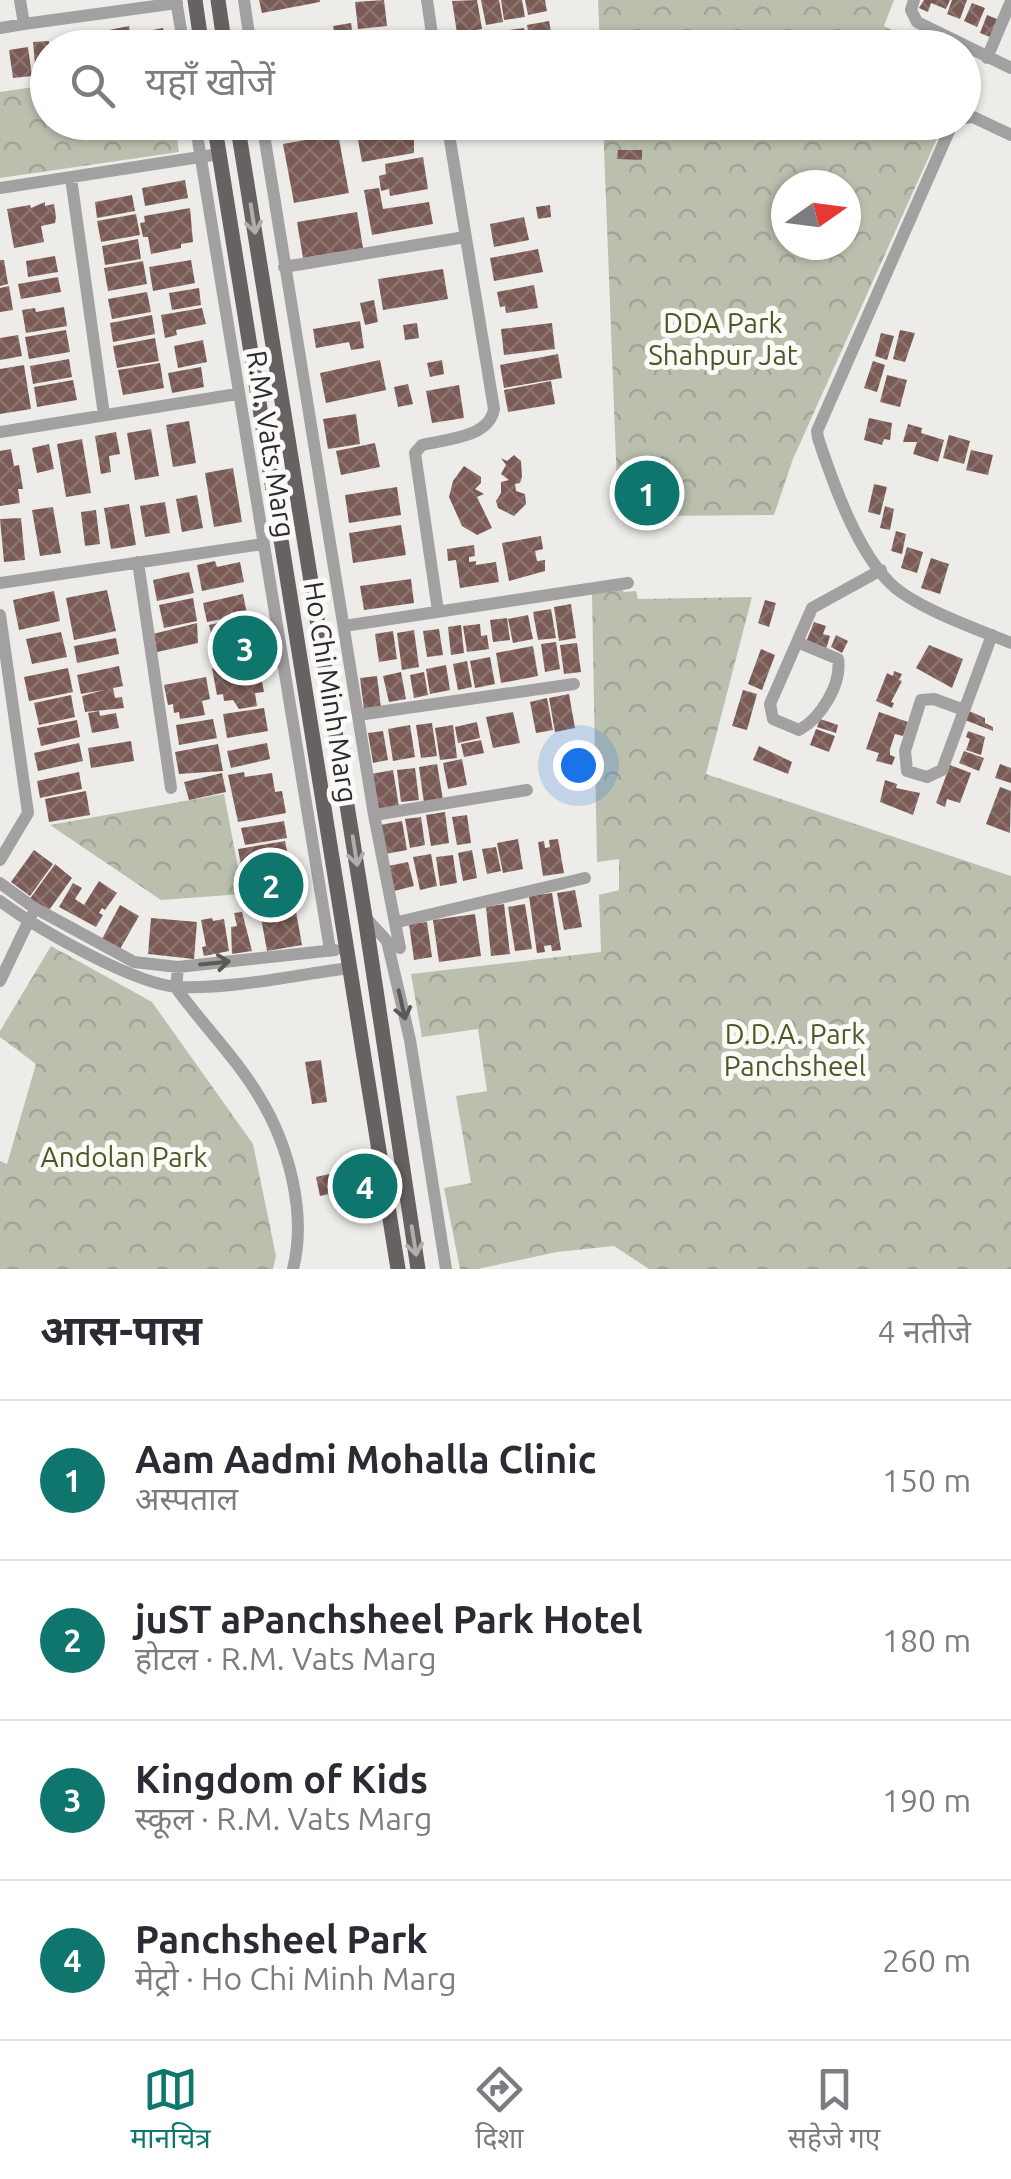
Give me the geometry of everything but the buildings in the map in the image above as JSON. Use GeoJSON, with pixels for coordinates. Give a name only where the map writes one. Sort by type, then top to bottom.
{"type":"FeatureCollection","features":[{"type":"Feature","properties":{"kind":"main road"},"geometry":{"type":"LineString","coordinates":[[195,0],[199,30]]}},
{"type":"Feature","properties":{"kind":"main road"},"geometry":{"type":"LineString","coordinates":[[218,0],[222,30]]}},
{"type":"Feature","properties":{"kind":"main road","name":"Ho Chi Minh Marg"},"geometry":{"type":"LineString","coordinates":[[217,140],[338,949],[349,968],[398,1269]]}},
{"type":"Feature","properties":{"kind":"main road","name":"Ho Chi Minh Marg"},"geometry":{"type":"LineString","coordinates":[[240,140],[418,1269]]}},
{"type":"Feature","properties":{"kind":"street"},"geometry":{"type":"LineString","coordinates":[[20,0],[24,24]]}},
{"type":"Feature","properties":{"kind":"street"},"geometry":{"type":"LineString","coordinates":[[244,0],[248,30]]}},
{"type":"Feature","properties":{"kind":"street"},"geometry":{"type":"LineString","coordinates":[[427,0],[431,30]]}},
{"type":"Feature","properties":{"kind":"street"},"geometry":{"type":"LineString","coordinates":[[914,0],[911,10],[917,22],[933,30]]}},
{"type":"Feature","properties":{"kind":"street"},"geometry":{"type":"LineString","coordinates":[[988,58],[1011,1]]}},
{"type":"Feature","properties":{"kind":"street"},"geometry":{"type":"LineString","coordinates":[[0,28],[176,2],[181,30]]}},
{"type":"Feature","properties":{"kind":"street"},"geometry":{"type":"LineString","coordinates":[[981,54],[1011,68]]}},
{"type":"Feature","properties":{"kind":"street"},"geometry":{"type":"LineString","coordinates":[[981,120],[1011,135]]}},
{"type":"Feature","properties":{"kind":"street","name":"R.M. Vats Marg"},"geometry":{"type":"LineString","coordinates":[[198,140],[237,394],[338,949]]}},
{"type":"Feature","properties":{"kind":"street"},"geometry":{"type":"LineString","coordinates":[[265,140],[374,815],[398,922],[400,948]]}},
{"type":"Feature","properties":{"kind":"street"},"geometry":{"type":"LineString","coordinates":[[438,612],[415,453],[422,446],[484,429],[492,420],[494,409],[449,140]]}},
{"type":"Feature","properties":{"kind":"street"},"geometry":{"type":"LineString","coordinates":[[945,140],[818,431],[858,538],[892,585],[948,618],[1011,643]]}},
{"type":"Feature","properties":{"kind":"street"},"geometry":{"type":"LineString","coordinates":[[0,188],[219,154]]}},
{"type":"Feature","properties":{"kind":"street"},"geometry":{"type":"LineString","coordinates":[[71,178],[104,415]]}},
{"type":"Feature","properties":{"kind":"street"},"geometry":{"type":"LineString","coordinates":[[284,267],[465,237]]}},
{"type":"Feature","properties":{"kind":"street"},"geometry":{"type":"LineString","coordinates":[[0,432],[237,394]]}},
{"type":"Feature","properties":{"kind":"street"},"geometry":{"type":"LineString","coordinates":[[0,582],[263,544]]}},
{"type":"Feature","properties":{"kind":"street"},"geometry":{"type":"LineString","coordinates":[[138,562],[171,788]]}},
{"type":"Feature","properties":{"kind":"street"},"geometry":{"type":"LineString","coordinates":[[797,642],[838,659],[840,674],[814,722],[799,730],[772,719],[770,704],[797,642],[812,608],[882,570]]}},
{"type":"Feature","properties":{"kind":"street"},"geometry":{"type":"LineString","coordinates":[[344,626],[628,583]]}},
{"type":"Feature","properties":{"kind":"street"},"geometry":{"type":"LineString","coordinates":[[0,615],[28,813],[0,860]]}},
{"type":"Feature","properties":{"kind":"street"},"geometry":{"type":"LineString","coordinates":[[964,710],[934,699],[922,700],[904,750],[908,771],[928,777],[942,770],[992,636]]}},
{"type":"Feature","properties":{"kind":"street"},"geometry":{"type":"LineString","coordinates":[[358,716],[574,684]]}},
{"type":"Feature","properties":{"kind":"street"},"geometry":{"type":"LineString","coordinates":[[374,815],[527,790]]}},
{"type":"Feature","properties":{"kind":"street"},"geometry":{"type":"LineString","coordinates":[[398,922],[585,878]]}},
{"type":"Feature","properties":{"kind":"street"},"geometry":{"type":"LineString","coordinates":[[0,883],[31,914],[146,981],[176,988],[349,968]]}},
{"type":"Feature","properties":{"kind":"street"},"geometry":{"type":"LineString","coordinates":[[0,901],[134,962],[178,967],[338,949]]}},
{"type":"Feature","properties":{"kind":"street"},"geometry":{"type":"LineString","coordinates":[[0,982],[31,914]]}},
{"type":"Feature","properties":{"kind":"street"},"geometry":{"type":"LineString","coordinates":[[365,918],[387,941],[410,1040],[446,1269]]}},
{"type":"Feature","properties":{"kind":"street"},"geometry":{"type":"LineString","coordinates":[[302,953],[304,973]]}},
{"type":"Feature","properties":{"kind":"street"},"geometry":{"type":"LineString","coordinates":[[260,958],[262,979]]}},
{"type":"Feature","properties":{"kind":"street"},"geometry":{"type":"LineString","coordinates":[[178,967],[176,988],[260,1098],[281,1140],[298,1207],[293,1269]]}},
{"type":"Feature","properties":{"kind":"green space"},"geometry":{"type":"Polygon","coordinates":[[[598,0],[894,0],[884,26],[892,30],[599,30],[598,0]]]}},
{"type":"Feature","properties":{"kind":"green space"},"geometry":{"type":"Polygon","coordinates":[[[30,88],[30,140],[177,140],[179,152],[0,178],[0,92],[30,88]]]}},
{"type":"Feature","properties":{"kind":"green space","name":"DDA Park Shahpur Jat"},"geometry":{"type":"Polygon","coordinates":[[[604,140],[936,140],[793,459],[774,515],[661,516],[659,484],[617,485],[604,140]]]}},
{"type":"Feature","properties":{"kind":"green space","name":"D.D.A. Park Panchsheel"},"geometry":{"type":"Polygon","coordinates":[[[636,591],[638,599],[752,597],[706,774],[1011,876],[1011,1269],[649,1269],[614,1246],[460,1269],[444,1188],[471,1183],[456,1096],[487,1091],[478,1029],[422,1037],[411,974],[601,952],[599,895],[619,890],[619,859],[597,862],[592,594],[636,591]]]}},
{"type":"Feature","properties":{"kind":"green space"},"geometry":{"type":"Polygon","coordinates":[[[224,794],[243,894],[161,900],[50,825],[224,794]]]}},
{"type":"Feature","properties":{"kind":"green space","name":"Andolan Park"},"geometry":{"type":"Polygon","coordinates":[[[51,946],[152,1002],[253,1144],[276,1256],[273,1269],[0,1269],[0,1161],[7,1164],[36,1064],[0,1037],[0,1031],[51,946]]]}},
{"type":"Feature","properties":{"kind":"place","name":"Aam Aadmi Mohalla Clinic"},"geometry":{"type":"Point","coordinates":[647,493]}},
{"type":"Feature","properties":{"kind":"place","name":"Kingdom of Kids"},"geometry":{"type":"Point","coordinates":[245,648]}},
{"type":"Feature","properties":{"kind":"place","name":"juST aPanchsheel Park Hotel"},"geometry":{"type":"Point","coordinates":[271,885]}},
{"type":"Feature","properties":{"kind":"place","name":"Panchsheel Park"},"geometry":{"type":"Point","coordinates":[365,1186]}}]}
